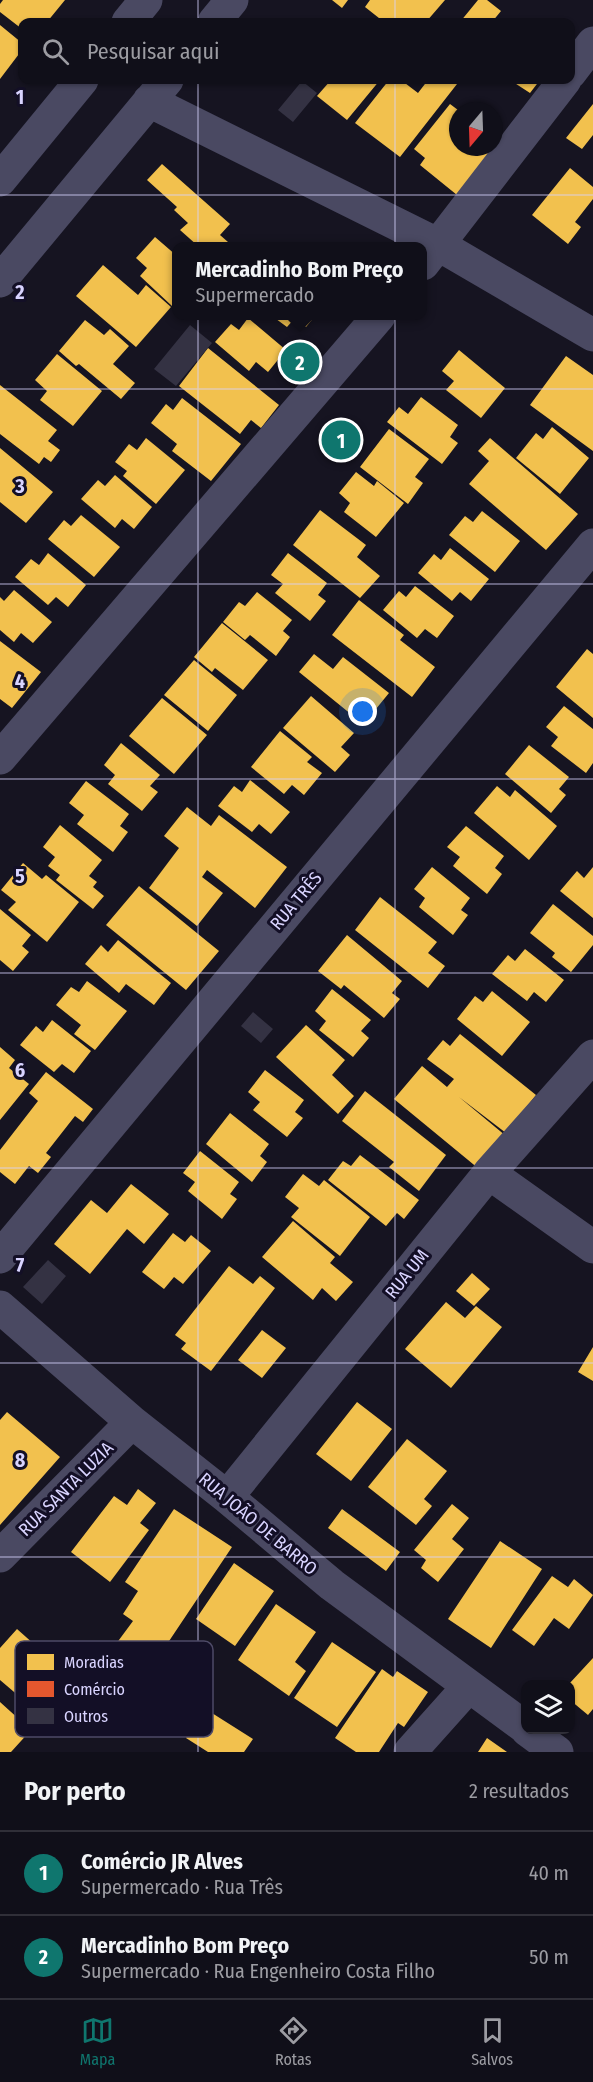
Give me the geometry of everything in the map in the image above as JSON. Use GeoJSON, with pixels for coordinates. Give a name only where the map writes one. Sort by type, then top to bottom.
{"type":"FeatureCollection","features":[{"type":"Feature","properties":{"kind":"street"},"geometry":{"type":"LineString","coordinates":[[131,18],[146,0]]}},
{"type":"Feature","properties":{"kind":"street"},"geometry":{"type":"LineString","coordinates":[[217,18],[232,0]]}},
{"type":"Feature","properties":{"kind":"street"},"geometry":{"type":"LineString","coordinates":[[575,66],[593,43]]}},
{"type":"Feature","properties":{"kind":"street"},"geometry":{"type":"LineString","coordinates":[[0,180],[79,84]]}},
{"type":"Feature","properties":{"kind":"street"},"geometry":{"type":"LineString","coordinates":[[562,84],[431,255],[593,335]]}},
{"type":"Feature","properties":{"kind":"street"},"geometry":{"type":"LineString","coordinates":[[0,281],[158,90],[409,242]]}},
{"type":"Feature","properties":{"kind":"street"},"geometry":{"type":"LineString","coordinates":[[0,758],[375,320]]}},
{"type":"Feature","properties":{"kind":"street","name":"RUA TRÊS"},"geometry":{"type":"LineString","coordinates":[[0,1257],[593,545]]}},
{"type":"Feature","properties":{"kind":"street","name":"RUA UM"},"geometry":{"type":"LineString","coordinates":[[227,1497],[489,1173],[593,1056]]}},
{"type":"Feature","properties":{"kind":"street"},"geometry":{"type":"LineString","coordinates":[[489,1173],[593,1247]]}},
{"type":"Feature","properties":{"kind":"street","name":"RUA JOÃO DE BARRO"},"geometry":{"type":"LineString","coordinates":[[0,1307],[132,1422],[227,1497],[332,1585],[521,1725]]}},
{"type":"Feature","properties":{"kind":"street","name":"RUA SANTA LUZIA"},"geometry":{"type":"LineString","coordinates":[[0,1556],[132,1422]]}},
{"type":"Feature","properties":{"kind":"street"},"geometry":{"type":"LineString","coordinates":[[410,1752],[470,1686]]}},
{"type":"Feature","properties":{"kind":"street","name":"RUA JOÃO DE BARRO"},"geometry":{"type":"LineString","coordinates":[[533,1734],[557,1752]]}},
{"type":"Feature","properties":{"kind":"building: Moradias"},"geometry":{"type":"Polygon","coordinates":[[[3,0],[65,0],[50,18],[18,18],[18,26],[0,12],[0,4],[3,0]]]}},
{"type":"Feature","properties":{"kind":"building: Moradias"},"geometry":{"type":"Polygon","coordinates":[[[332,0],[348,0],[342,8],[332,0]]]}},
{"type":"Feature","properties":{"kind":"building: Moradias"},"geometry":{"type":"Polygon","coordinates":[[[370,0],[445,0],[429,18],[379,18],[365,7],[370,0]]]}},
{"type":"Feature","properties":{"kind":"building: Moradias"},"geometry":{"type":"Polygon","coordinates":[[[478,0],[487,0],[501,11],[495,18],[463,18],[478,0]]]}},
{"type":"Feature","properties":{"kind":"building: Moradias"},"geometry":{"type":"Polygon","coordinates":[[[0,25],[18,40],[18,55],[0,79],[0,25]]]}},
{"type":"Feature","properties":{"kind":"building: Moradias"},"geometry":{"type":"Polygon","coordinates":[[[328,84],[377,84],[347,120],[317,96],[328,84]]]}},
{"type":"Feature","properties":{"kind":"building: Moradias"},"geometry":{"type":"Polygon","coordinates":[[[386,84],[406,84],[418,93],[425,84],[457,84],[400,157],[355,123],[386,84]]]}},
{"type":"Feature","properties":{"kind":"building: Moradias"},"geometry":{"type":"Polygon","coordinates":[[[516,84],[537,84],[530,93],[516,84]]]}},
{"type":"Feature","properties":{"kind":"building: Moradias"},"geometry":{"type":"Polygon","coordinates":[[[593,104],[593,135],[582,149],[566,138],[593,104]]]}},
{"type":"Feature","properties":{"kind":"building: Moradias"},"geometry":{"type":"Polygon","coordinates":[[[449,105],[449,156],[488,156],[457,195],[420,165],[425,158],[414,149],[449,105]]]}},
{"type":"Feature","properties":{"kind":"building: Moradias"},"geometry":{"type":"Polygon","coordinates":[[[162,164],[230,224],[220,235],[228,242],[194,242],[180,230],[188,223],[174,210],[177,207],[147,180],[162,164]]]}},
{"type":"Feature","properties":{"kind":"building: Moradias"},"geometry":{"type":"Polygon","coordinates":[[[570,168],[593,187],[593,199],[575,222],[581,227],[568,244],[532,215],[570,168]]]}},
{"type":"Feature","properties":{"kind":"building: Moradias"},"geometry":{"type":"Polygon","coordinates":[[[155,237],[172,252],[172,306],[140,276],[147,268],[136,258],[155,237]]]}},
{"type":"Feature","properties":{"kind":"building: Moradias"},"geometry":{"type":"Polygon","coordinates":[[[103,265],[138,295],[146,285],[171,307],[136,347],[76,296],[103,265]]]}},
{"type":"Feature","properties":{"kind":"building: Moradias"},"geometry":{"type":"Polygon","coordinates":[[[85,320],[104,335],[110,329],[129,346],[113,364],[135,383],[121,399],[79,364],[76,366],[59,351],[85,320]]]}},
{"type":"Feature","properties":{"kind":"building: Moradias"},"geometry":{"type":"Polygon","coordinates":[[[246,320],[250,320],[286,350],[268,372],[256,362],[249,371],[215,342],[231,324],[239,330],[246,320]]]}},
{"type":"Feature","properties":{"kind":"building: Moradias"},"geometry":{"type":"Polygon","coordinates":[[[277,320],[293,320],[287,327],[277,320]]]}},
{"type":"Feature","properties":{"kind":"building: Moradias"},"geometry":{"type":"Polygon","coordinates":[[[297,320],[312,320],[306,327],[297,320]]]}},
{"type":"Feature","properties":{"kind":"building: Moradias"},"geometry":{"type":"Polygon","coordinates":[[[208,348],[279,405],[261,428],[251,420],[240,434],[179,386],[208,348]]]}},
{"type":"Feature","properties":{"kind":"building: Moradias"},"geometry":{"type":"Polygon","coordinates":[[[459,350],[505,388],[481,418],[446,390],[454,381],[442,371],[459,350]]]}},
{"type":"Feature","properties":{"kind":"building: Moradias"},"geometry":{"type":"Polygon","coordinates":[[[57,354],[102,391],[73,426],[40,400],[47,391],[35,380],[57,354]]]}},
{"type":"Feature","properties":{"kind":"building: Moradias"},"geometry":{"type":"Polygon","coordinates":[[[566,356],[593,375],[593,451],[530,405],[566,356]]]}},
{"type":"Feature","properties":{"kind":"building: Moradias"},"geometry":{"type":"Polygon","coordinates":[[[0,385],[57,430],[48,441],[60,450],[51,462],[44,457],[39,464],[0,434],[0,385]]]}},
{"type":"Feature","properties":{"kind":"building: Moradias"},"geometry":{"type":"Polygon","coordinates":[[[421,397],[458,425],[450,437],[458,443],[442,464],[387,422],[399,407],[408,414],[421,397]]]}},
{"type":"Feature","properties":{"kind":"building: Moradias"},"geometry":{"type":"Polygon","coordinates":[[[182,398],[241,444],[211,481],[172,451],[177,444],[151,423],[166,404],[173,410],[182,398]]]}},
{"type":"Feature","properties":{"kind":"building: Moradias"},"geometry":{"type":"Polygon","coordinates":[[[552,427],[589,458],[560,494],[516,458],[536,433],[543,439],[552,427]]]}},
{"type":"Feature","properties":{"kind":"building: Moradias"},"geometry":{"type":"Polygon","coordinates":[[[389,429],[429,459],[415,477],[423,483],[408,504],[360,467],[389,429]]]}},
{"type":"Feature","properties":{"kind":"building: Moradias"},"geometry":{"type":"Polygon","coordinates":[[[146,438],[185,470],[156,504],[123,476],[127,471],[115,462],[129,444],[137,450],[146,438]]]}},
{"type":"Feature","properties":{"kind":"building: Moradias"},"geometry":{"type":"Polygon","coordinates":[[[490,438],[578,514],[546,550],[469,484],[489,461],[478,451],[490,438]]]}},
{"type":"Feature","properties":{"kind":"building: Moradias"},"geometry":{"type":"Polygon","coordinates":[[[0,448],[53,492],[26,523],[0,502],[0,448]]]}},
{"type":"Feature","properties":{"kind":"building: Moradias"},"geometry":{"type":"Polygon","coordinates":[[[356,472],[374,486],[377,481],[404,503],[376,537],[344,512],[350,503],[339,493],[356,472]]]}},
{"type":"Feature","properties":{"kind":"building: Moradias"},"geometry":{"type":"Polygon","coordinates":[[[115,475],[152,507],[134,529],[122,519],[115,528],[81,499],[98,480],[105,486],[115,475]]]}},
{"type":"Feature","properties":{"kind":"building: Moradias"},"geometry":{"type":"Polygon","coordinates":[[[320,510],[366,545],[357,557],[380,576],[360,598],[293,545],[320,510]]]}},
{"type":"Feature","properties":{"kind":"building: Moradias"},"geometry":{"type":"Polygon","coordinates":[[[482,511],[520,541],[495,572],[449,535],[465,516],[473,522],[482,511]]]}},
{"type":"Feature","properties":{"kind":"building: Moradias"},"geometry":{"type":"Polygon","coordinates":[[[81,515],[120,547],[94,577],[48,539],[64,520],[71,526],[81,515]]]}},
{"type":"Feature","properties":{"kind":"building: Moradias"},"geometry":{"type":"Polygon","coordinates":[[[450,548],[489,579],[471,601],[460,592],[452,601],[418,573],[434,554],[441,560],[450,548]]]}},
{"type":"Feature","properties":{"kind":"building: Moradias"},"geometry":{"type":"Polygon","coordinates":[[[48,553],[86,585],[68,607],[56,597],[48,605],[15,577],[31,559],[39,565],[48,553]]]}},
{"type":"Feature","properties":{"kind":"building: Moradias"},"geometry":{"type":"Polygon","coordinates":[[[288,553],[327,583],[318,595],[326,601],[310,621],[275,593],[283,584],[271,575],[288,553]]]}},
{"type":"Feature","properties":{"kind":"building: Moradias"},"geometry":{"type":"Polygon","coordinates":[[[415,586],[454,616],[437,638],[425,629],[417,638],[383,610],[399,591],[406,597],[415,586]]]}},
{"type":"Feature","properties":{"kind":"building: Moradias"},"geometry":{"type":"Polygon","coordinates":[[[14,590],[52,622],[33,643],[21,633],[14,642],[0,630],[0,597],[4,601],[14,590]]]}},
{"type":"Feature","properties":{"kind":"building: Moradias"},"geometry":{"type":"Polygon","coordinates":[[[257,592],[292,620],[283,631],[290,637],[276,656],[250,635],[245,640],[223,622],[239,602],[245,606],[257,592]]]}},
{"type":"Feature","properties":{"kind":"building: Moradias"},"geometry":{"type":"Polygon","coordinates":[[[359,600],[404,635],[400,640],[435,667],[412,697],[332,635],[359,600]]]}},
{"type":"Feature","properties":{"kind":"building: Moradias"},"geometry":{"type":"Polygon","coordinates":[[[222,623],[268,660],[243,690],[215,668],[212,672],[194,657],[222,623]]]}},
{"type":"Feature","properties":{"kind":"building: Moradias"},"geometry":{"type":"Polygon","coordinates":[[[0,641],[41,672],[12,708],[0,699],[0,641]]]}},
{"type":"Feature","properties":{"kind":"building: Moradias"},"geometry":{"type":"Polygon","coordinates":[[[587,649],[593,654],[593,718],[556,687],[587,649]]]}},
{"type":"Feature","properties":{"kind":"building: Moradias"},"geometry":{"type":"Polygon","coordinates":[[[314,654],[333,669],[343,657],[389,693],[371,715],[359,706],[352,715],[299,672],[314,654]]]}},
{"type":"Feature","properties":{"kind":"building: Moradias"},"geometry":{"type":"Polygon","coordinates":[[[194,660],[237,695],[208,731],[164,695],[194,660]]]}},
{"type":"Feature","properties":{"kind":"building: Moradias"},"geometry":{"type":"Polygon","coordinates":[[[311,696],[354,733],[341,747],[350,755],[335,772],[283,728],[311,696]]]}},
{"type":"Feature","properties":{"kind":"building: Moradias"},"geometry":{"type":"Polygon","coordinates":[[[162,698],[207,735],[174,774],[129,736],[162,698]]]}},
{"type":"Feature","properties":{"kind":"building: Moradias"},"geometry":{"type":"Polygon","coordinates":[[[564,706],[593,729],[593,763],[586,773],[551,746],[558,737],[546,727],[564,706]]]}},
{"type":"Feature","properties":{"kind":"building: Moradias"},"geometry":{"type":"Polygon","coordinates":[[[280,731],[312,757],[307,762],[322,773],[304,795],[292,785],[284,794],[251,767],[280,731]]]}},
{"type":"Feature","properties":{"kind":"building: Moradias"},"geometry":{"type":"Polygon","coordinates":[[[121,743],[160,775],[150,786],[158,792],[142,811],[108,784],[115,775],[104,765],[121,743]]]}},
{"type":"Feature","properties":{"kind":"building: Moradias"},"geometry":{"type":"Polygon","coordinates":[[[529,745],[569,777],[559,789],[566,795],[551,813],[505,774],[529,745]]]}},
{"type":"Feature","properties":{"kind":"building: Moradias"},"geometry":{"type":"Polygon","coordinates":[[[250,780],[290,812],[271,834],[259,824],[252,832],[218,806],[234,786],[242,792],[250,780]]]}},
{"type":"Feature","properties":{"kind":"building: Moradias"},"geometry":{"type":"Polygon","coordinates":[[[86,781],[129,814],[120,826],[128,832],[113,852],[77,824],[84,815],[69,803],[86,781]]]}},
{"type":"Feature","properties":{"kind":"building: Moradias"},"geometry":{"type":"Polygon","coordinates":[[[497,786],[510,797],[515,790],[557,826],[529,860],[474,813],[497,786]]]}},
{"type":"Feature","properties":{"kind":"building: Moradias"},"geometry":{"type":"Polygon","coordinates":[[[187,807],[211,826],[219,815],[287,867],[255,908],[207,870],[202,877],[223,893],[197,926],[149,888],[179,848],[164,836],[187,807]]]}},
{"type":"Feature","properties":{"kind":"building: Moradias"},"geometry":{"type":"Polygon","coordinates":[[[60,825],[102,860],[89,876],[97,882],[93,887],[104,896],[93,909],[56,880],[60,875],[48,866],[55,857],[43,847],[60,825]]]}},
{"type":"Feature","properties":{"kind":"building: Moradias"},"geometry":{"type":"Polygon","coordinates":[[[466,826],[504,856],[495,868],[502,874],[487,894],[453,866],[460,857],[447,847],[466,826]]]}},
{"type":"Feature","properties":{"kind":"building: Moradias"},"geometry":{"type":"Polygon","coordinates":[[[23,863],[42,879],[46,875],[79,902],[47,942],[8,910],[16,902],[1,890],[23,863]]]}},
{"type":"Feature","properties":{"kind":"building: Moradias"},"geometry":{"type":"Polygon","coordinates":[[[432,867],[470,898],[461,910],[468,915],[453,935],[419,907],[425,898],[414,889],[432,867]]]}},
{"type":"Feature","properties":{"kind":"building: Moradias"},"geometry":{"type":"Polygon","coordinates":[[[593,867],[593,918],[560,891],[577,871],[584,878],[593,867]]]}},
{"type":"Feature","properties":{"kind":"building: Moradias"},"geometry":{"type":"Polygon","coordinates":[[[139,886],[219,951],[186,990],[106,925],[139,886]]]}},
{"type":"Feature","properties":{"kind":"building: Moradias"},"geometry":{"type":"Polygon","coordinates":[[[380,897],[437,942],[428,953],[445,966],[428,988],[355,930],[380,897]]]}},
{"type":"Feature","properties":{"kind":"building: Moradias"},"geometry":{"type":"Polygon","coordinates":[[[553,904],[593,936],[593,945],[571,972],[552,957],[555,953],[530,933],[553,904]]]}},
{"type":"Feature","properties":{"kind":"building: Moradias"},"geometry":{"type":"Polygon","coordinates":[[[0,909],[31,935],[22,946],[29,952],[13,971],[0,960],[0,909]]]}},
{"type":"Feature","properties":{"kind":"building: Moradias"},"geometry":{"type":"Polygon","coordinates":[[[347,935],[402,981],[392,993],[400,999],[384,1018],[344,985],[341,989],[318,971],[347,935]]]}},
{"type":"Feature","properties":{"kind":"building: Moradias"},"geometry":{"type":"Polygon","coordinates":[[[118,940],[171,983],[154,1005],[126,984],[119,993],[85,964],[101,945],[108,952],[118,940]]]}},
{"type":"Feature","properties":{"kind":"building: Moradias"},"geometry":{"type":"Polygon","coordinates":[[[525,949],[564,980],[546,1002],[534,992],[527,1001],[492,974],[508,955],[515,961],[525,949]]]}},
{"type":"Feature","properties":{"kind":"building: Moradias"},"geometry":{"type":"Polygon","coordinates":[[[87,981],[127,1011],[95,1050],[74,1034],[81,1025],[56,1005],[71,987],[79,992],[87,981]]]}},
{"type":"Feature","properties":{"kind":"building: Moradias"},"geometry":{"type":"Polygon","coordinates":[[[332,989],[371,1020],[361,1031],[369,1038],[353,1057],[319,1030],[326,1021],[315,1011],[332,989]]]}},
{"type":"Feature","properties":{"kind":"building: Moradias"},"geometry":{"type":"Polygon","coordinates":[[[492,991],[530,1022],[502,1056],[457,1019],[475,996],[483,1002],[492,991]]]}},
{"type":"Feature","properties":{"kind":"building: Moradias"},"geometry":{"type":"Polygon","coordinates":[[[52,1020],[91,1051],[74,1073],[62,1064],[54,1072],[20,1045],[36,1026],[43,1032],[52,1020]]]}},
{"type":"Feature","properties":{"kind":"building: Moradias"},"geometry":{"type":"Polygon","coordinates":[[[306,1025],[345,1060],[332,1075],[354,1096],[338,1114],[276,1057],[306,1025]]]}},
{"type":"Feature","properties":{"kind":"building: Moradias"},"geometry":{"type":"Polygon","coordinates":[[[460,1034],[536,1095],[506,1133],[459,1097],[506,1136],[479,1169],[394,1099],[422,1066],[447,1087],[454,1079],[427,1059],[443,1040],[450,1046],[460,1034]]]}},
{"type":"Feature","properties":{"kind":"building: Moradias"},"geometry":{"type":"Polygon","coordinates":[[[0,1047],[15,1060],[9,1068],[29,1084],[0,1120],[0,1047]]]}},
{"type":"Feature","properties":{"kind":"building: Moradias"},"geometry":{"type":"Polygon","coordinates":[[[265,1070],[304,1100],[295,1112],[303,1118],[287,1137],[253,1110],[260,1102],[248,1092],[265,1070]]]}},
{"type":"Feature","properties":{"kind":"building: Moradias"},"geometry":{"type":"Polygon","coordinates":[[[46,1072],[93,1109],[83,1122],[75,1116],[46,1153],[51,1157],[38,1173],[29,1166],[15,1184],[0,1172],[0,1150],[38,1101],[29,1093],[46,1072]]]}},
{"type":"Feature","properties":{"kind":"building: Moradias"},"geometry":{"type":"Polygon","coordinates":[[[365,1091],[446,1155],[419,1191],[389,1167],[394,1162],[342,1121],[365,1091]]]}},
{"type":"Feature","properties":{"kind":"building: Moradias"},"geometry":{"type":"Polygon","coordinates":[[[230,1113],[269,1144],[260,1156],[267,1162],[252,1182],[206,1144],[230,1113]]]}},
{"type":"Feature","properties":{"kind":"building: Moradias"},"geometry":{"type":"Polygon","coordinates":[[[200,1151],[239,1182],[230,1194],[237,1199],[222,1219],[188,1191],[195,1182],[183,1173],[200,1151]]]}},
{"type":"Feature","properties":{"kind":"building: Moradias"},"geometry":{"type":"Polygon","coordinates":[[[360,1155],[419,1200],[404,1219],[397,1213],[386,1226],[328,1180],[343,1161],[351,1166],[360,1155]]]}},
{"type":"Feature","properties":{"kind":"building: Moradias"},"geometry":{"type":"Polygon","coordinates":[[[303,1174],[319,1186],[324,1180],[370,1217],[340,1256],[291,1217],[299,1208],[285,1197],[303,1174]]]}},
{"type":"Feature","properties":{"kind":"building: Moradias"},"geometry":{"type":"Polygon","coordinates":[[[131,1184],[169,1214],[144,1244],[127,1229],[90,1274],[54,1244],[91,1200],[107,1213],[131,1184]]]}},
{"type":"Feature","properties":{"kind":"building: Moradias"},"geometry":{"type":"Polygon","coordinates":[[[293,1221],[335,1257],[330,1263],[353,1282],[336,1301],[322,1288],[313,1300],[262,1257],[293,1221]]]}},
{"type":"Feature","properties":{"kind":"building: Moradias"},"geometry":{"type":"Polygon","coordinates":[[[173,1233],[185,1242],[191,1235],[211,1251],[183,1284],[174,1277],[164,1289],[142,1272],[173,1233]]]}},
{"type":"Feature","properties":{"kind":"building: Moradias"},"geometry":{"type":"Polygon","coordinates":[[[229,1266],[253,1284],[260,1276],[275,1288],[211,1371],[181,1349],[186,1343],[175,1335],[229,1266]]]}},
{"type":"Feature","properties":{"kind":"building: Moradias"},"geometry":{"type":"Polygon","coordinates":[[[472,1273],[490,1289],[474,1306],[456,1291],[472,1273]]]}},
{"type":"Feature","properties":{"kind":"building: Moradias"},"geometry":{"type":"Polygon","coordinates":[[[446,1302],[465,1318],[476,1306],[502,1327],[451,1388],[405,1349],[446,1302]]]}},
{"type":"Feature","properties":{"kind":"building: Moradias"},"geometry":{"type":"Polygon","coordinates":[[[262,1330],[286,1348],[262,1378],[238,1360],[262,1330]]]}},
{"type":"Feature","properties":{"kind":"building: Moradias"},"geometry":{"type":"Polygon","coordinates":[[[593,1347],[593,1381],[578,1372],[593,1347]]]}},
{"type":"Feature","properties":{"kind":"building: Moradias"},"geometry":{"type":"Polygon","coordinates":[[[357,1402],[392,1429],[351,1481],[316,1454],[357,1402]]]}},
{"type":"Feature","properties":{"kind":"building: Moradias"},"geometry":{"type":"Polygon","coordinates":[[[7,1412],[60,1457],[0,1525],[0,1420],[7,1412]]]}},
{"type":"Feature","properties":{"kind":"building: Moradias"},"geometry":{"type":"Polygon","coordinates":[[[407,1439],[447,1471],[424,1499],[432,1506],[416,1525],[368,1487],[407,1439]]]}},
{"type":"Feature","properties":{"kind":"building: Moradias"},"geometry":{"type":"Polygon","coordinates":[[[138,1489],[156,1503],[140,1523],[149,1530],[110,1582],[71,1552],[114,1496],[127,1505],[138,1489]]]}},
{"type":"Feature","properties":{"kind":"building: Moradias"},"geometry":{"type":"Polygon","coordinates":[[[452,1504],[469,1518],[452,1539],[464,1549],[438,1582],[421,1568],[426,1560],[414,1550],[452,1504]]]}},
{"type":"Feature","properties":{"kind":"building: Moradias"},"geometry":{"type":"Polygon","coordinates":[[[174,1509],[232,1547],[169,1641],[118,1641],[133,1621],[123,1614],[138,1591],[125,1582],[174,1509]]]}},
{"type":"Feature","properties":{"kind":"building: Moradias"},"geometry":{"type":"Polygon","coordinates":[[[342,1509],[400,1552],[386,1571],[328,1528],[342,1509]]]}},
{"type":"Feature","properties":{"kind":"building: Moradias"},"geometry":{"type":"Polygon","coordinates":[[[500,1541],[542,1569],[491,1648],[448,1619],[500,1541]]]}},
{"type":"Feature","properties":{"kind":"building: Moradias"},"geometry":{"type":"Polygon","coordinates":[[[234,1563],[274,1591],[235,1646],[196,1619],[234,1563]]]}},
{"type":"Feature","properties":{"kind":"building: Moradias"},"geometry":{"type":"Polygon","coordinates":[[[552,1576],[568,1587],[574,1579],[593,1595],[569,1629],[554,1618],[534,1646],[512,1630],[552,1576]]]}},
{"type":"Feature","properties":{"kind":"building: Moradias"},"geometry":{"type":"Polygon","coordinates":[[[276,1604],[316,1632],[295,1662],[306,1671],[289,1696],[238,1660],[276,1604]]]}},
{"type":"Feature","properties":{"kind":"building: Moradias"},"geometry":{"type":"Polygon","coordinates":[[[17,1629],[30,1641],[15,1641],[15,1693],[0,1680],[0,1648],[17,1629]]]}},
{"type":"Feature","properties":{"kind":"building: Moradias"},"geometry":{"type":"Polygon","coordinates":[[[332,1642],[376,1672],[337,1727],[294,1698],[332,1642]]]}},
{"type":"Feature","properties":{"kind":"building: Moradias"},"geometry":{"type":"Polygon","coordinates":[[[593,1658],[593,1709],[588,1715],[575,1704],[575,1680],[573,1680],[593,1658]]]}},
{"type":"Feature","properties":{"kind":"building: Moradias"},"geometry":{"type":"Polygon","coordinates":[[[382,1669],[393,1677],[397,1671],[428,1692],[404,1727],[398,1723],[379,1752],[356,1752],[335,1738],[382,1669]]]}},
{"type":"Feature","properties":{"kind":"building: Moradias"},"geometry":{"type":"Polygon","coordinates":[[[0,1702],[15,1716],[15,1737],[25,1737],[11,1752],[0,1752],[0,1702]]]}},
{"type":"Feature","properties":{"kind":"building: Moradias"},"geometry":{"type":"Polygon","coordinates":[[[213,1714],[253,1739],[244,1752],[208,1752],[186,1738],[213,1737],[213,1714]]]}},
{"type":"Feature","properties":{"kind":"building: Moradias"},"geometry":{"type":"Polygon","coordinates":[[[487,1738],[507,1752],[478,1752],[487,1738]]]}},
{"type":"Feature","properties":{"kind":"building: Comércio"},"geometry":{"type":"Polygon","coordinates":[[[294,345],[317,365],[305,379],[282,359],[294,345]]]}},
{"type":"Feature","properties":{"kind":"building: Comércio"},"geometry":{"type":"Polygon","coordinates":[[[335,419],[362,443],[347,460],[320,436],[335,419]]]}},
{"type":"Feature","properties":{"kind":"building: Outros"},"geometry":{"type":"Polygon","coordinates":[[[300,84],[306,84],[317,93],[293,122],[278,110],[300,84]]]}},
{"type":"Feature","properties":{"kind":"building: Outros"},"geometry":{"type":"Polygon","coordinates":[[[190,325],[212,343],[176,386],[154,369],[190,325]]]}},
{"type":"Feature","properties":{"kind":"building: Outros"},"geometry":{"type":"Polygon","coordinates":[[[253,1012],[273,1029],[261,1043],[241,1026],[253,1012]]]}},
{"type":"Feature","properties":{"kind":"building: Outros"},"geometry":{"type":"Polygon","coordinates":[[[48,1260],[66,1276],[42,1304],[23,1287],[48,1260]]]}},
{"type":"Feature","properties":{"kind":"place","name":"Mercadinho Bom Preço"},"geometry":{"type":"Point","coordinates":[300,362]}},
{"type":"Feature","properties":{"kind":"place","name":"Comércio JR Alves"},"geometry":{"type":"Point","coordinates":[341,440]}}]}
